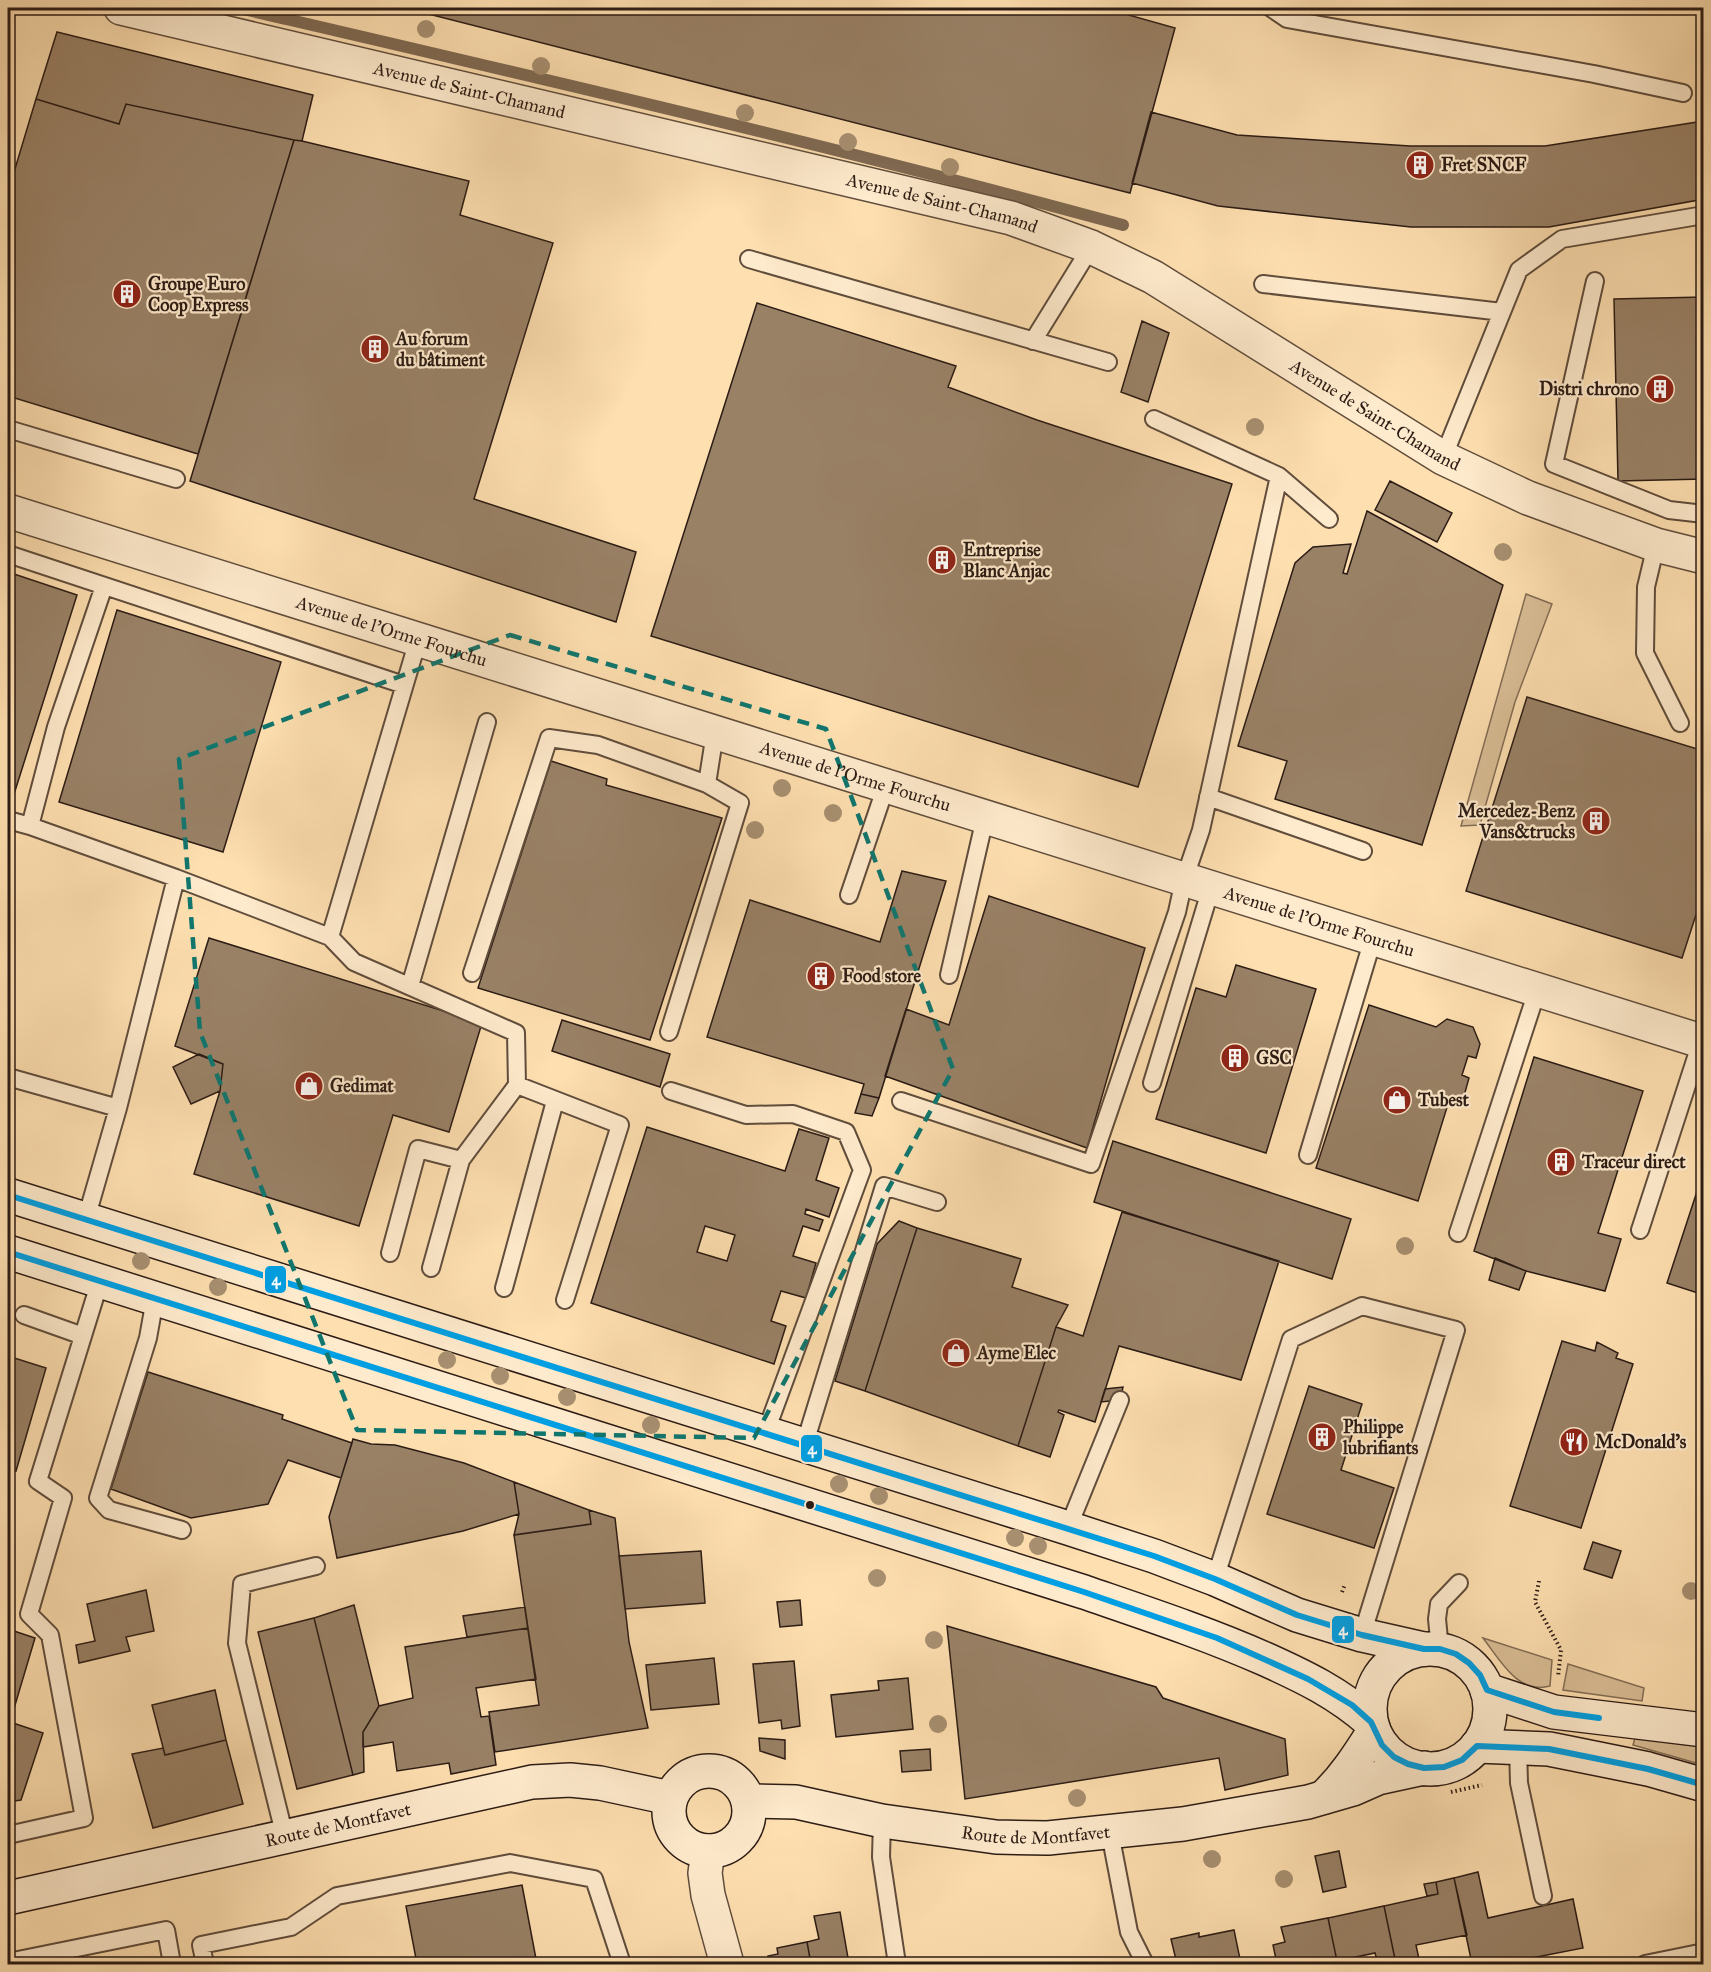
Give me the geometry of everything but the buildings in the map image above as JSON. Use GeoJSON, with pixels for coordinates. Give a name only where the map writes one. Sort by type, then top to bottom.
{"type":"FeatureCollection","features":[{"type":"Feature","properties":{"kind":"street","name":"Avenue de Saint-Chamand"},"geometry":{"type":"LineString","coordinates":[[121,8],[154,11],[1011,218],[1091,248],[1153,277],[1443,458],[1528,498],[1656,545],[1704,557]]}},
{"type":"Feature","properties":{"kind":"street","name":"Avenue de l'Orme Fourchu"},"geometry":{"type":"LineString","coordinates":[[8,511],[1702,1042]]}},
{"type":"Feature","properties":{"kind":"street"},"geometry":{"type":"LineString","coordinates":[[8,1195],[1154,1556],[1215,1579],[1297,1615],[1362,1635],[1432,1649],[1456,1654],[1469,1663],[1480,1676],[1487,1690],[1491,1710],[1487,1729],[1477,1746],[1462,1760],[1444,1767],[1424,1768],[1394,1757],[1382,1745],[1373,1726],[1370,1701],[1376,1682],[1388,1666],[1405,1654],[1432,1649]]}},
{"type":"Feature","properties":{"kind":"street"},"geometry":{"type":"LineString","coordinates":[[8,1252],[1084,1592],[1217,1638],[1317,1683],[1352,1705],[1373,1726]]}},
{"type":"Feature","properties":{"kind":"street"},"geometry":{"type":"LineString","coordinates":[[1487,1690],[1554,1712],[1704,1730]]}},
{"type":"Feature","properties":{"kind":"street"},"geometry":{"type":"LineString","coordinates":[[1324,1797],[1337,1785],[1351,1766],[1373,1726]]}},
{"type":"Feature","properties":{"kind":"street"},"geometry":{"type":"LineString","coordinates":[[1477,1746],[1549,1749],[1648,1769],[1704,1785]]}},
{"type":"Feature","properties":{"kind":"street","name":"Route de Montfavet"},"geometry":{"type":"LineString","coordinates":[[748,1801],[796,1802],[882,1821],[996,1837],[1048,1838],[1183,1824],[1308,1803],[1353,1789],[1378,1778],[1424,1768]]}},
{"type":"Feature","properties":{"kind":"street"},"geometry":{"type":"LineString","coordinates":[[710,1771],[734,1780],[743,1789],[748,1801],[749,1814],[741,1836],[720,1850],[696,1850],[684,1844],[675,1834],[670,1823],[668,1811],[670,1798],[676,1786],[686,1778],[698,1773],[710,1771]]}},
{"type":"Feature","properties":{"kind":"street","name":"Route de Montfavet"},"geometry":{"type":"LineString","coordinates":[[8,1898],[532,1782],[570,1780],[600,1783],[670,1798]]}},
{"type":"Feature","properties":{"kind":"street"},"geometry":{"type":"LineString","coordinates":[[708,1851],[705,1873],[708,1895],[727,1965]]}},
{"type":"Feature","properties":{"kind":"lane"},"geometry":{"type":"LineString","coordinates":[[1270,8],[1287,19],[1594,74],[1683,93]]}},
{"type":"Feature","properties":{"kind":"lane"},"geometry":{"type":"LineString","coordinates":[[1443,458],[1519,270],[1562,239],[1704,215]]}},
{"type":"Feature","properties":{"kind":"lane"},"geometry":{"type":"LineString","coordinates":[[1034,340],[1091,248]]}},
{"type":"Feature","properties":{"kind":"lane"},"geometry":{"type":"LineString","coordinates":[[749,259],[1108,362]]}},
{"type":"Feature","properties":{"kind":"lane"},"geometry":{"type":"LineString","coordinates":[[1595,281],[1554,464],[1669,510],[1704,514]]}},
{"type":"Feature","properties":{"kind":"lane"},"geometry":{"type":"LineString","coordinates":[[1263,284],[1502,312]]}},
{"type":"Feature","properties":{"kind":"lane"},"geometry":{"type":"LineString","coordinates":[[1154,419],[1279,476],[1329,519]]}},
{"type":"Feature","properties":{"kind":"lane"},"geometry":{"type":"LineString","coordinates":[[8,429],[176,479]]}},
{"type":"Feature","properties":{"kind":"lane"},"geometry":{"type":"LineString","coordinates":[[1152,1083],[1198,884],[1201,830],[1279,476]]}},
{"type":"Feature","properties":{"kind":"lane"},"geometry":{"type":"LineString","coordinates":[[1656,545],[1646,586],[1645,653],[1680,723]]}},
{"type":"Feature","properties":{"kind":"lane"},"geometry":{"type":"LineString","coordinates":[[8,554],[404,685]]}},
{"type":"Feature","properties":{"kind":"lane"},"geometry":{"type":"LineString","coordinates":[[30,826],[56,727],[104,586]]}},
{"type":"Feature","properties":{"kind":"lane"},"geometry":{"type":"LineString","coordinates":[[330,937],[418,640]]}},
{"type":"Feature","properties":{"kind":"lane"},"geometry":{"type":"LineString","coordinates":[[410,986],[487,722]]}},
{"type":"Feature","properties":{"kind":"lane"},"geometry":{"type":"LineString","coordinates":[[707,784],[715,733]]}},
{"type":"Feature","properties":{"kind":"lane"},"geometry":{"type":"LineString","coordinates":[[472,973],[549,738],[597,745],[707,784],[740,803],[669,1032]]}},
{"type":"Feature","properties":{"kind":"lane"},"geometry":{"type":"LineString","coordinates":[[849,895],[886,786]]}},
{"type":"Feature","properties":{"kind":"lane"},"geometry":{"type":"LineString","coordinates":[[1208,797],[1363,851]]}},
{"type":"Feature","properties":{"kind":"lane"},"geometry":{"type":"LineString","coordinates":[[949,975],[985,818]]}},
{"type":"Feature","properties":{"kind":"lane"},"geometry":{"type":"LineString","coordinates":[[8,820],[176,878],[330,937],[354,962],[516,1033],[517,1085],[461,1160],[431,1268]]}},
{"type":"Feature","properties":{"kind":"lane"},"geometry":{"type":"LineString","coordinates":[[86,1220],[118,1108],[176,878]]}},
{"type":"Feature","properties":{"kind":"lane"},"geometry":{"type":"LineString","coordinates":[[901,1101],[1090,1164],[1177,912],[1198,884]]}},
{"type":"Feature","properties":{"kind":"lane"},"geometry":{"type":"LineString","coordinates":[[1308,1155],[1373,939]]}},
{"type":"Feature","properties":{"kind":"lane"},"geometry":{"type":"LineString","coordinates":[[1458,1233],[1538,991]]}},
{"type":"Feature","properties":{"kind":"lane"},"geometry":{"type":"LineString","coordinates":[[1640,1230],[1702,1042]]}},
{"type":"Feature","properties":{"kind":"lane"},"geometry":{"type":"LineString","coordinates":[[8,1077],[118,1108]]}},
{"type":"Feature","properties":{"kind":"lane"},"geometry":{"type":"LineString","coordinates":[[517,1085],[620,1125],[565,1300]]}},
{"type":"Feature","properties":{"kind":"lane"},"geometry":{"type":"LineString","coordinates":[[671,1091],[746,1115],[793,1114],[846,1132],[862,1170],[765,1434]]}},
{"type":"Feature","properties":{"kind":"lane"},"geometry":{"type":"LineString","coordinates":[[504,1288],[555,1101]]}},
{"type":"Feature","properties":{"kind":"lane"},"geometry":{"type":"LineString","coordinates":[[390,1253],[418,1149],[461,1160]]}},
{"type":"Feature","properties":{"kind":"lane"},"geometry":{"type":"LineString","coordinates":[[804,1446],[884,1186],[937,1202]]}},
{"type":"Feature","properties":{"kind":"lane"},"geometry":{"type":"LineString","coordinates":[[8,1835],[84,1818],[50,1635],[28,1614],[63,1498],[38,1481],[100,1281]]}},
{"type":"Feature","properties":{"kind":"lane"},"geometry":{"type":"LineString","coordinates":[[155,1299],[148,1338],[98,1498],[109,1510],[182,1530]]}},
{"type":"Feature","properties":{"kind":"lane"},"geometry":{"type":"LineString","coordinates":[[1215,1579],[1292,1339],[1362,1306],[1456,1330],[1362,1635]]}},
{"type":"Feature","properties":{"kind":"lane"},"geometry":{"type":"LineString","coordinates":[[24,1315],[82,1336]]}},
{"type":"Feature","properties":{"kind":"lane"},"geometry":{"type":"LineString","coordinates":[[1068,1528],[1120,1400]]}},
{"type":"Feature","properties":{"kind":"lane"},"geometry":{"type":"LineString","coordinates":[[285,1837],[237,1643],[242,1584],[316,1566]]}},
{"type":"Feature","properties":{"kind":"lane"},"geometry":{"type":"LineString","coordinates":[[1432,1649],[1439,1604],[1459,1583]]}},
{"type":"Feature","properties":{"kind":"lane"},"geometry":{"type":"LineString","coordinates":[[1518,1747],[1520,1783],[1543,1896]]}},
{"type":"Feature","properties":{"kind":"lane"},"geometry":{"type":"LineString","coordinates":[[882,1821],[881,1857],[897,1965]]}},
{"type":"Feature","properties":{"kind":"lane"},"geometry":{"type":"LineString","coordinates":[[1110,1833],[1129,1932],[1145,1965]]}},
{"type":"Feature","properties":{"kind":"lane"},"geometry":{"type":"LineString","coordinates":[[205,1965],[201,1945],[291,1927],[337,1896],[510,1863],[594,1879],[622,1965]]}},
{"type":"Feature","properties":{"kind":"lane"},"geometry":{"type":"LineString","coordinates":[[8,1962],[166,1930],[172,1965]]}},
{"type":"Feature","properties":{"kind":"lane"},"geometry":{"type":"LineString","coordinates":[[1645,1965],[1704,1952]]}},
{"type":"Feature","properties":{"kind":"path"},"geometry":{"type":"LineString","coordinates":[[1539,1581],[1535,1602],[1561,1650],[1554,1712]]}},
{"type":"Feature","properties":{"kind":"highlighted area"},"geometry":{"type":"Polygon","coordinates":[[[510,635],[826,729],[953,1069],[754,1438],[357,1430],[200,1032],[179,759],[510,635]]]}},
{"type":"Feature","properties":{"kind":"shaded area"},"geometry":{"type":"Polygon","coordinates":[[[1526,594],[1552,604],[1515,702],[1480,825],[1461,826],[1526,594]]]}},
{"type":"Feature","properties":{"kind":"shaded area"},"geometry":{"type":"Polygon","coordinates":[[[1483,1638],[1552,1660],[1550,1686],[1539,1687],[1519,1681],[1503,1665],[1483,1638]]]}},
{"type":"Feature","properties":{"kind":"shaded area"},"geometry":{"type":"Polygon","coordinates":[[[1568,1664],[1644,1688],[1642,1701],[1563,1690],[1568,1664]]]}},
{"type":"Feature","properties":{"kind":"shaded area"},"geometry":{"type":"Polygon","coordinates":[[[1635,1738],[1703,1747],[1703,1765],[1633,1745],[1635,1738]]]}},
{"type":"Feature","properties":{"kind":"waterway"},"geometry":{"type":"LineString","coordinates":[[239,8],[793,139],[1123,225]]}},
{"type":"Feature","properties":{"kind":"transit line","name":"4"},"geometry":{"type":"LineString","coordinates":[[8,1195],[1154,1556],[1215,1579],[1297,1615],[1362,1635],[1456,1654],[1480,1675],[1487,1690],[1554,1712],[1599,1718]]}},
{"type":"Feature","properties":{"kind":"transit line","name":"4"},"geometry":{"type":"LineString","coordinates":[[8,1252],[1084,1592],[1217,1638],[1308,1679],[1352,1705],[1371,1722],[1382,1745],[1394,1757],[1408,1764],[1424,1768],[1444,1767],[1462,1760],[1477,1746],[1549,1749],[1648,1769],[1704,1785]]}},
{"type":"Feature","properties":{"kind":"place","name":"Fret SNCF"},"geometry":{"type":"Point","coordinates":[1420,165]}},
{"type":"Feature","properties":{"kind":"place","name":"Groupe Euro Coop Express"},"geometry":{"type":"Point","coordinates":[127,294]}},
{"type":"Feature","properties":{"kind":"place","name":"Au forum du bâtiment"},"geometry":{"type":"Point","coordinates":[375,349]}},
{"type":"Feature","properties":{"kind":"place","name":"Distri chrono"},"geometry":{"type":"Point","coordinates":[1660,389]}},
{"type":"Feature","properties":{"kind":"place","name":"Entreprise Blanc Anjac"},"geometry":{"type":"Point","coordinates":[942,560]}},
{"type":"Feature","properties":{"kind":"place","name":"Mercedez-Benz Vans&trucks"},"geometry":{"type":"Point","coordinates":[1596,821]}},
{"type":"Feature","properties":{"kind":"place","name":"Food store"},"geometry":{"type":"Point","coordinates":[821,976]}},
{"type":"Feature","properties":{"kind":"place","name":"GSC"},"geometry":{"type":"Point","coordinates":[1235,1058]}},
{"type":"Feature","properties":{"kind":"place","name":"Gedimat"},"geometry":{"type":"Point","coordinates":[309,1086]}},
{"type":"Feature","properties":{"kind":"place","name":"Tubest"},"geometry":{"type":"Point","coordinates":[1397,1100]}},
{"type":"Feature","properties":{"kind":"place","name":"Traceur direct"},"geometry":{"type":"Point","coordinates":[1561,1162]}},
{"type":"Feature","properties":{"kind":"place","name":"Ayme Elec"},"geometry":{"type":"Point","coordinates":[956,1353]}},
{"type":"Feature","properties":{"kind":"place","name":"Philippe lubrifiants"},"geometry":{"type":"Point","coordinates":[1322,1437]}},
{"type":"Feature","properties":{"kind":"place","name":"McDonald's"},"geometry":{"type":"Point","coordinates":[1574,1442]}}]}
